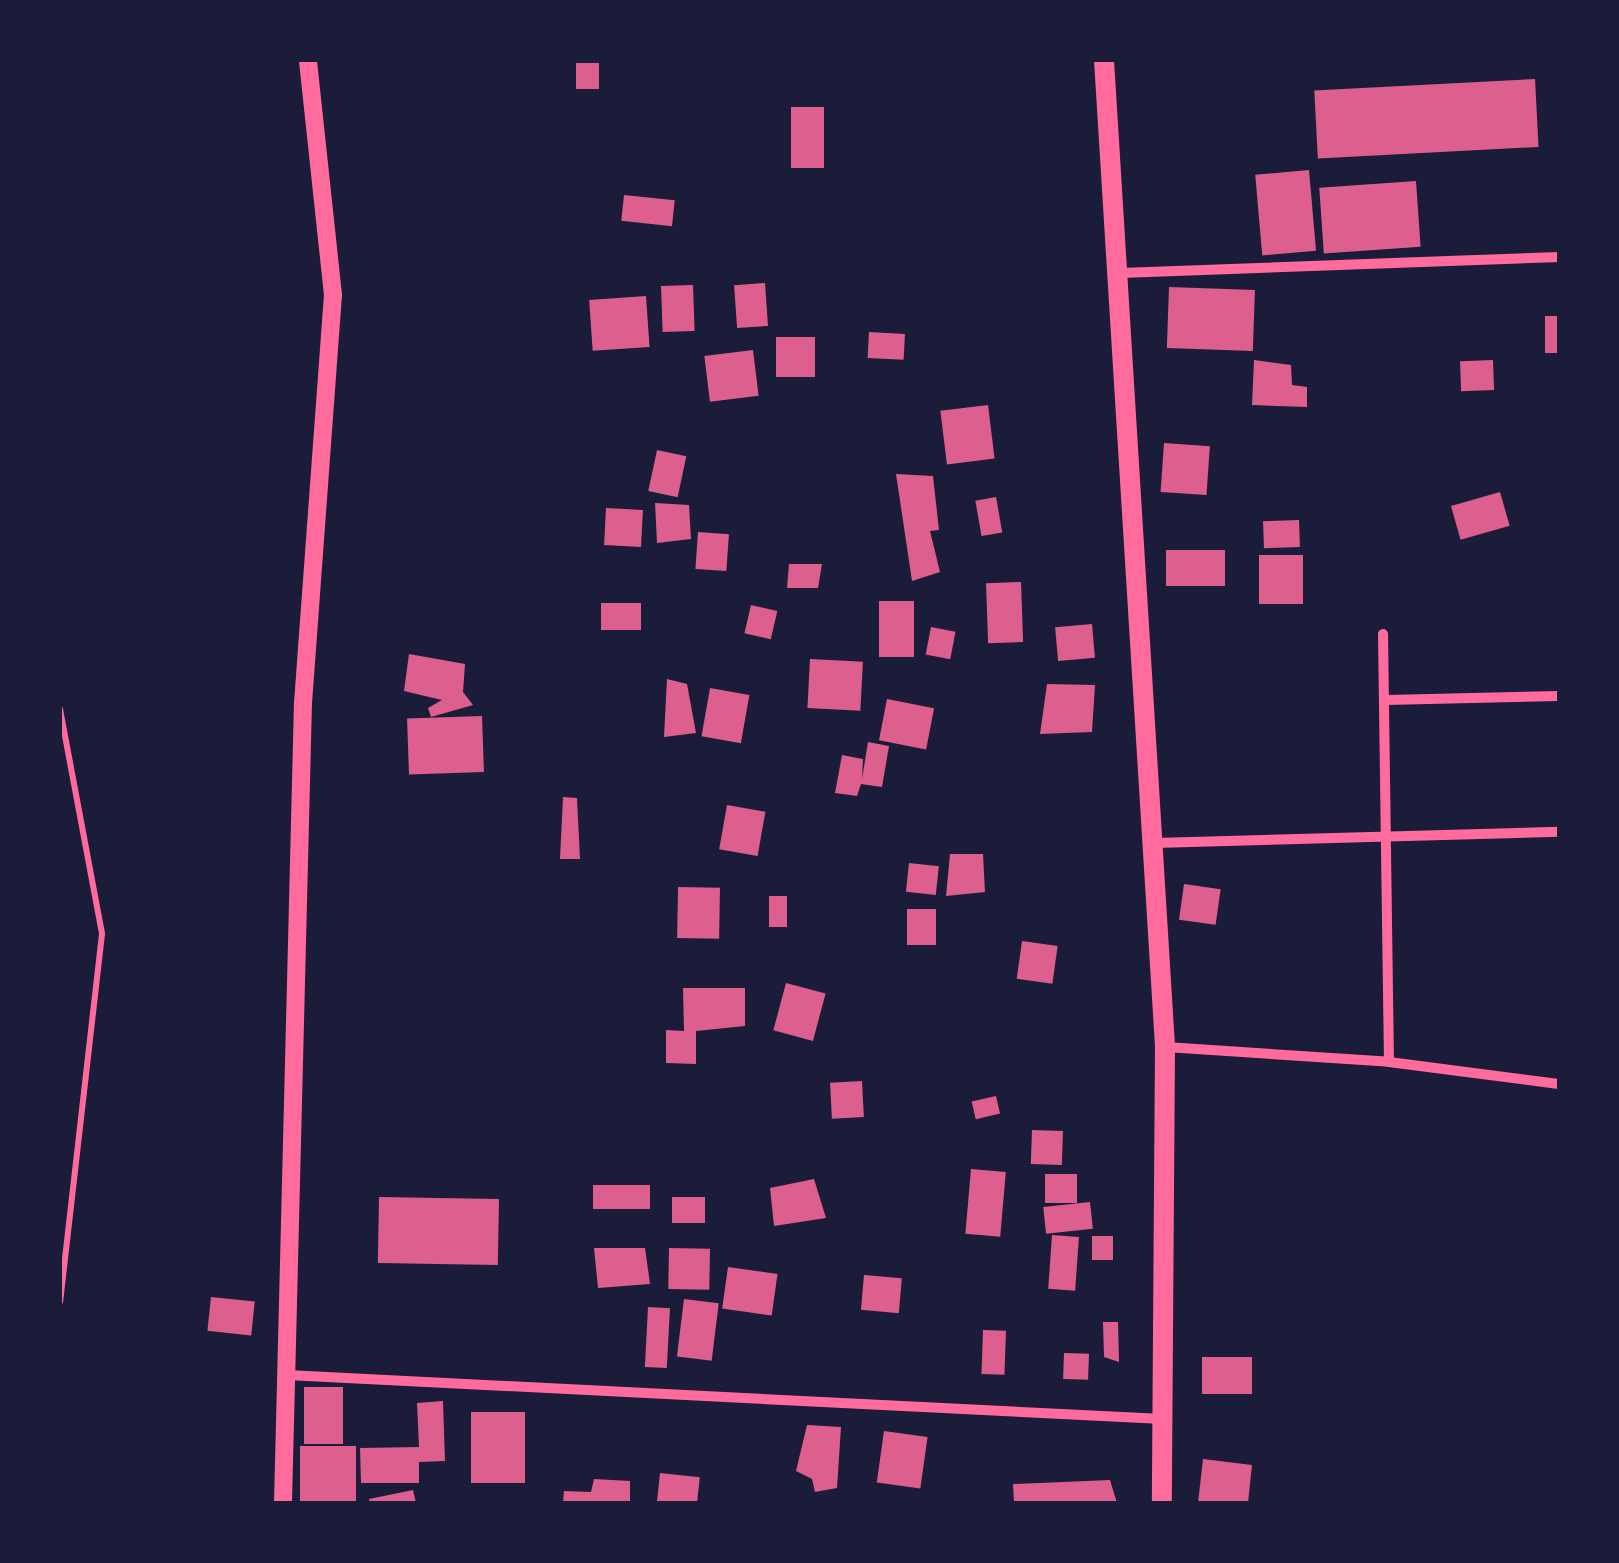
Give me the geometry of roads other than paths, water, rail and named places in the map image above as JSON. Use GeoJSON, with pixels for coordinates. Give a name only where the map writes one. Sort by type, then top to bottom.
{"type":"FeatureCollection","features":[{"type":"Feature","properties":{"kind":"main road"},"geometry":{"type":"LineString","coordinates":[[1104,60],[1121,272],[1164,1047],[1162,1503]]}},
{"type":"Feature","properties":{"kind":"street"},"geometry":{"type":"LineString","coordinates":[[284,1503],[303,703],[333,295],[308,60]]}},
{"type":"Feature","properties":{"kind":"street"},"geometry":{"type":"LineString","coordinates":[[1121,272],[1559,258]]}},
{"type":"Feature","properties":{"kind":"street"},"geometry":{"type":"LineString","coordinates":[[1383,634],[1389,836],[1388,1062]]}},
{"type":"Feature","properties":{"kind":"street"},"geometry":{"type":"LineString","coordinates":[[1386,700],[1559,696]]}},
{"type":"Feature","properties":{"kind":"street"},"geometry":{"type":"LineString","coordinates":[[1154,843],[1559,832]]}},
{"type":"Feature","properties":{"kind":"street"},"geometry":{"type":"LineString","coordinates":[[1164,1047],[1388,1062],[1559,1084]]}},
{"type":"Feature","properties":{"kind":"street"},"geometry":{"type":"LineString","coordinates":[[287,1375],[1163,1419]]}}]}
